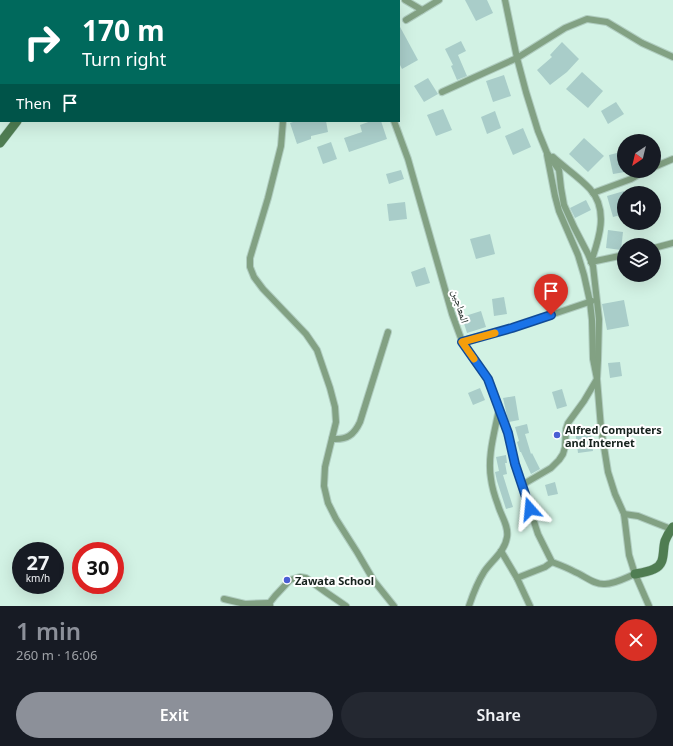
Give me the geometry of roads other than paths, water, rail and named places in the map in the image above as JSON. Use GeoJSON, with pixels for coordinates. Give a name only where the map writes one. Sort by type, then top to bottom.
{"type":"FeatureCollection","features":[{"type":"Feature","properties":{"kind":"street"},"geometry":{"type":"LineString","coordinates":[[405,0],[422,10]]}},
{"type":"Feature","properties":{"kind":"street"},"geometry":{"type":"LineString","coordinates":[[406,20],[439,0]]}},
{"type":"Feature","properties":{"kind":"street"},"geometry":{"type":"LineString","coordinates":[[505,0],[517,58],[538,131],[547,153],[558,170],[564,205],[591,262],[599,319],[597,379],[601,428],[608,472],[615,494],[624,514],[629,555],[635,574],[650,606]]}},
{"type":"Feature","properties":{"kind":"street"},"geometry":{"type":"LineString","coordinates":[[442,92],[517,58],[565,28],[587,18],[607,22],[642,43],[673,57]]}},
{"type":"Feature","properties":{"kind":"street"},"geometry":{"type":"LineString","coordinates":[[0,143],[16,122]]}},
{"type":"Feature","properties":{"kind":"street"},"geometry":{"type":"LineString","coordinates":[[283,122],[281,146],[268,198],[250,258],[250,267],[254,277],[263,289],[306,334],[317,350],[335,407],[336,422],[325,467],[324,486],[328,503],[336,519],[390,605]]}},
{"type":"Feature","properties":{"kind":"street","name":"المعاجين"},"geometry":{"type":"LineString","coordinates":[[394,122],[408,159],[452,314],[462,342],[488,379],[508,433],[515,464],[538,534],[552,562]]}},
{"type":"Feature","properties":{"kind":"street"},"geometry":{"type":"LineString","coordinates":[[547,153],[580,179],[593,193],[600,206],[601,221],[598,241],[591,262]]}},
{"type":"Feature","properties":{"kind":"street"},"geometry":{"type":"LineString","coordinates":[[522,485],[551,468],[559,460],[565,447],[566,429],[568,423],[582,405],[597,379],[592,359],[592,320],[590,302],[578,255],[554,196],[547,153]]}},
{"type":"Feature","properties":{"kind":"street"},"geometry":{"type":"LineString","coordinates":[[661,164],[673,159]]}},
{"type":"Feature","properties":{"kind":"street"},"geometry":{"type":"LineString","coordinates":[[593,193],[633,178]]}},
{"type":"Feature","properties":{"kind":"street"},"geometry":{"type":"LineString","coordinates":[[661,246],[673,243]]}},
{"type":"Feature","properties":{"kind":"street"},"geometry":{"type":"LineString","coordinates":[[591,262],[617,256]]}},
{"type":"Feature","properties":{"kind":"street"},"geometry":{"type":"LineString","coordinates":[[462,342],[512,328],[597,300]]}},
{"type":"Feature","properties":{"kind":"street"},"geometry":{"type":"LineString","coordinates":[[332,439],[340,440],[352,435],[357,430],[388,332]]}},
{"type":"Feature","properties":{"kind":"street"},"geometry":{"type":"LineString","coordinates":[[469,606],[484,572],[506,541],[507,530],[498,505],[491,478],[490,462],[499,409]]}},
{"type":"Feature","properties":{"kind":"street"},"geometry":{"type":"LineString","coordinates":[[517,578],[545,567],[552,562],[600,584],[612,583],[635,574],[653,570],[660,564],[663,558],[665,541],[672,528],[638,516],[624,514]]}},
{"type":"Feature","properties":{"kind":"street"},"geometry":{"type":"LineString","coordinates":[[501,550],[517,578],[530,606]]}},
{"type":"Feature","properties":{"kind":"street"},"geometry":{"type":"LineString","coordinates":[[224,599],[244,604],[269,605],[290,580],[300,577],[306,578],[346,606]]}},
{"type":"Feature","properties":{"kind":"place","name":"Alfred Computers and Internet"},"geometry":{"type":"Point","coordinates":[557,435]}},
{"type":"Feature","properties":{"kind":"place","name":"Zawata School"},"geometry":{"type":"Point","coordinates":[287,580]}}]}
